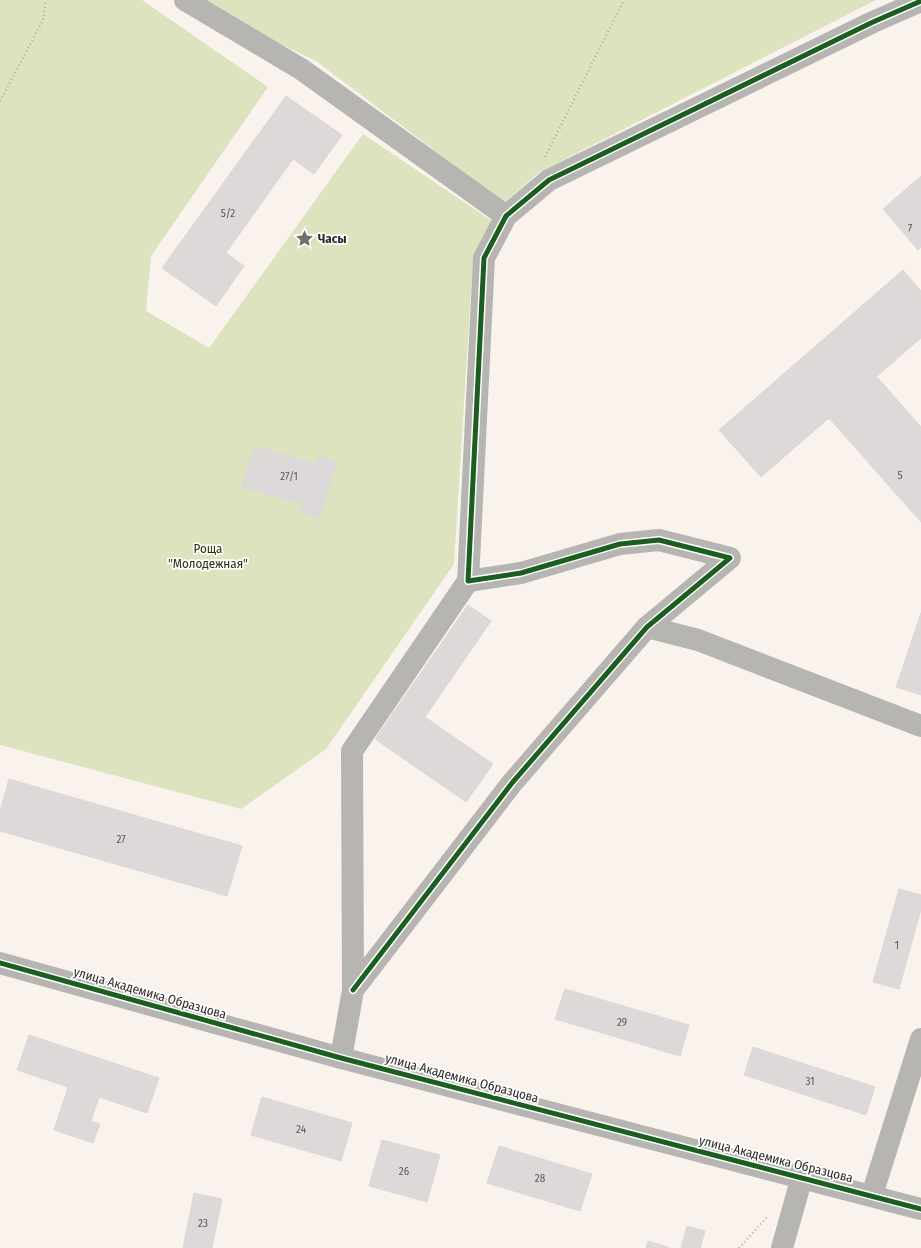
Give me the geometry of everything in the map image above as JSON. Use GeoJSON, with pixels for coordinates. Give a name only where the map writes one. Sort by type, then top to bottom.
{"type":"FeatureCollection","features":[{"type":"Feature","properties":{"kind":"street"},"geometry":{"type":"LineString","coordinates":[[185,0],[301,69],[506,216]]}},
{"type":"Feature","properties":{"kind":"street"},"geometry":{"type":"LineString","coordinates":[[341,1058],[354,990],[352,751],[468,581],[484,258],[506,216],[549,180],[873,22],[921,1]]}},
{"type":"Feature","properties":{"kind":"street"},"geometry":{"type":"LineString","coordinates":[[354,990],[512,783],[647,627],[730,558],[660,540],[620,544],[521,573],[468,581]]}},
{"type":"Feature","properties":{"kind":"street"},"geometry":{"type":"LineString","coordinates":[[647,627],[698,640],[921,726]]}},
{"type":"Feature","properties":{"kind":"street","name":"улица Академика Образцова"},"geometry":{"type":"LineString","coordinates":[[0,962],[341,1058],[872,1195],[921,1209]]}},
{"type":"Feature","properties":{"kind":"street"},"geometry":{"type":"LineString","coordinates":[[872,1195],[921,1039]]}},
{"type":"Feature","properties":{"kind":"street"},"geometry":{"type":"LineString","coordinates":[[782,1248],[802,1177]]}},
{"type":"Feature","properties":{"kind":"path"},"geometry":{"type":"LineString","coordinates":[[0,101],[43,17],[47,0]]}},
{"type":"Feature","properties":{"kind":"path"},"geometry":{"type":"LineString","coordinates":[[543,161],[624,0]]}},
{"type":"Feature","properties":{"kind":"green space","name":"Роща \"Молодежная\""},"geometry":{"type":"Polygon","coordinates":[[[0,0],[142,0],[268,87],[151,256],[146,311],[209,348],[363,134],[495,223],[473,259],[454,564],[326,749],[241,809],[0,745],[0,0]]]}},
{"type":"Feature","properties":{"kind":"green space"},"geometry":{"type":"Polygon","coordinates":[[[189,0],[876,0],[538,173],[504,203],[316,61],[189,0]]]}},
{"type":"Feature","properties":{"kind":"building"},"geometry":{"type":"Polygon","coordinates":[[[286,96],[342,135],[314,174],[293,159],[226,253],[244,266],[216,306],[162,268],[286,96]]]}},
{"type":"Feature","properties":{"kind":"building"},"geometry":{"type":"Polygon","coordinates":[[[921,176],[921,247],[918,250],[883,209],[921,176]]]}},
{"type":"Feature","properties":{"kind":"building"},"geometry":{"type":"Polygon","coordinates":[[[903,270],[921,291],[921,338],[761,477],[719,430],[903,270]]]}},
{"type":"Feature","properties":{"kind":"building"},"geometry":{"type":"Polygon","coordinates":[[[877,377],[921,427],[921,522],[829,418],[877,377]]]}},
{"type":"Feature","properties":{"kind":"building"},"geometry":{"type":"Polygon","coordinates":[[[254,446],[316,464],[318,456],[336,461],[320,518],[300,512],[302,504],[242,487],[254,446]]]}},
{"type":"Feature","properties":{"kind":"building"},"geometry":{"type":"Polygon","coordinates":[[[468,605],[491,621],[425,717],[493,764],[466,802],[375,739],[468,605]]]}},
{"type":"Feature","properties":{"kind":"building"},"geometry":{"type":"Polygon","coordinates":[[[921,613],[921,695],[896,687],[921,613]]]}},
{"type":"Feature","properties":{"kind":"building"},"geometry":{"type":"Polygon","coordinates":[[[9,779],[242,846],[227,896],[0,831],[0,811],[9,779]]]}},
{"type":"Feature","properties":{"kind":"building"},"geometry":{"type":"Polygon","coordinates":[[[899,889],[921,895],[921,909],[899,989],[873,982],[899,889]]]}},
{"type":"Feature","properties":{"kind":"building"},"geometry":{"type":"Polygon","coordinates":[[[565,989],[689,1025],[680,1056],[555,1019],[565,989]]]}},
{"type":"Feature","properties":{"kind":"building"},"geometry":{"type":"Polygon","coordinates":[[[29,1035],[159,1078],[147,1113],[99,1097],[91,1121],[100,1124],[93,1143],[54,1130],[68,1087],[17,1070],[29,1035]]]}},
{"type":"Feature","properties":{"kind":"building"},"geometry":{"type":"Polygon","coordinates":[[[753,1047],[875,1087],[866,1115],[744,1075],[753,1047]]]}},
{"type":"Feature","properties":{"kind":"building"},"geometry":{"type":"Polygon","coordinates":[[[262,1097],[352,1123],[341,1161],[251,1135],[262,1097]]]}},
{"type":"Feature","properties":{"kind":"building"},"geometry":{"type":"Polygon","coordinates":[[[382,1140],[440,1155],[427,1202],[369,1186],[382,1140]]]}},
{"type":"Feature","properties":{"kind":"building"},"geometry":{"type":"Polygon","coordinates":[[[499,1146],[592,1174],[580,1211],[487,1183],[499,1146]]]}},
{"type":"Feature","properties":{"kind":"building"},"geometry":{"type":"Polygon","coordinates":[[[194,1193],[222,1199],[212,1248],[183,1248],[194,1193]]]}},
{"type":"Feature","properties":{"kind":"building"},"geometry":{"type":"Polygon","coordinates":[[[687,1226],[705,1231],[700,1248],[681,1248],[687,1226]]]}},
{"type":"Feature","properties":{"kind":"building"},"geometry":{"type":"Polygon","coordinates":[[[648,1241],[671,1248],[646,1248],[648,1241]]]}},
{"type":"Feature","properties":{"kind":"cycle path"},"geometry":{"type":"LineString","coordinates":[[353,990],[512,783],[647,627],[730,558],[659,540],[620,544],[521,573],[468,581],[484,258],[506,216],[549,180],[873,22],[921,1]]}},
{"type":"Feature","properties":{"kind":"cycle path"},"geometry":{"type":"LineString","coordinates":[[0,963],[341,1058],[921,1209]]}},
{"type":"Feature","properties":{"kind":"place","name":"Часы"},"geometry":{"type":"Point","coordinates":[305,238]}}]}
